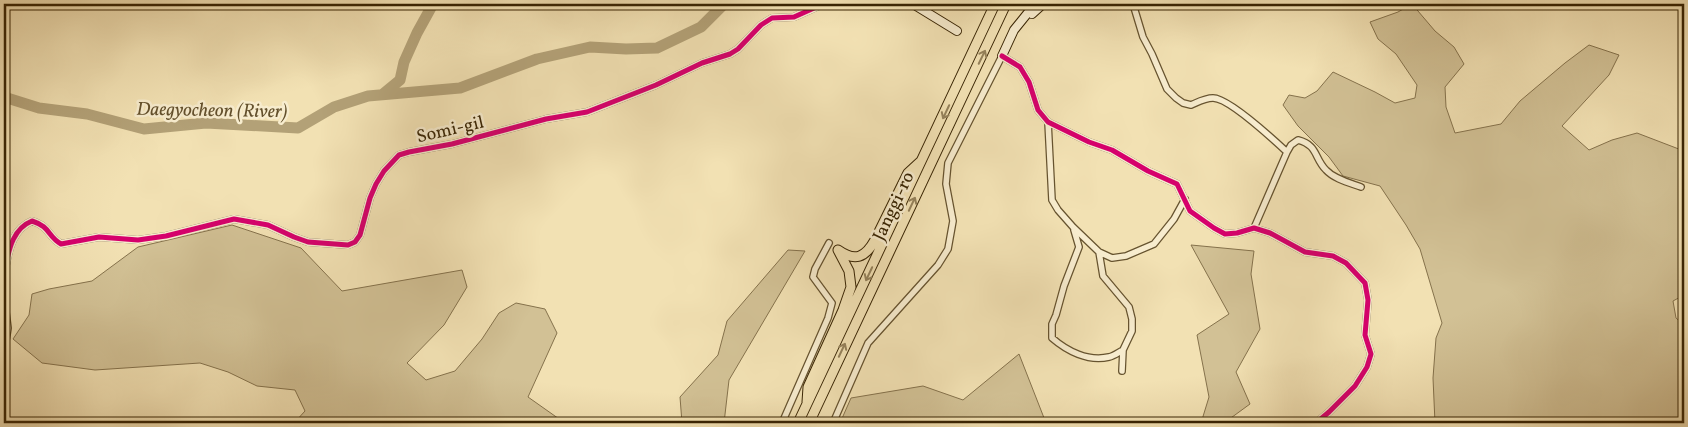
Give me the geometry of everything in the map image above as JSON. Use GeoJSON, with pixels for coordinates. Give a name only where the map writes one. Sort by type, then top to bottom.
{"type":"FeatureCollection","features":[{"type":"Feature","properties":{"kind":"main road","name":"Janggi-ro"},"geometry":{"type":"LineString","coordinates":[[798,423],[995,4]]}},
{"type":"Feature","properties":{"kind":"main road","name":"Janggi-ro"},"geometry":{"type":"LineString","coordinates":[[809,423],[1006,4]]}},
{"type":"Feature","properties":{"kind":"main road"},"geometry":{"type":"LineString","coordinates":[[807,406],[808,387],[849,296],[851,287],[849,271],[838,250],[848,257],[854,257],[868,250],[875,240],[908,173],[923,159]]}},
{"type":"Feature","properties":{"kind":"street","name":"Somi-gil"},"geometry":{"type":"LineString","coordinates":[[4,353],[8,328],[4,297],[5,266],[8,250],[16,234],[22,227],[32,221],[40,223],[47,228],[56,241],[61,244],[99,237],[138,240],[175,234],[234,219],[268,225],[294,238],[308,242],[348,245],[355,242],[360,235],[370,198],[376,184],[384,171],[399,155],[452,144],[518,126],[586,112],[656,85],[702,63],[730,54],[738,49],[761,25],[772,18],[794,16],[823,4]]}},
{"type":"Feature","properties":{"kind":"street"},"geometry":{"type":"LineString","coordinates":[[912,4],[925,7],[957,31]]}},
{"type":"Feature","properties":{"kind":"street"},"geometry":{"type":"LineString","coordinates":[[833,423],[868,343],[938,265],[948,249],[952,220],[946,184],[948,163],[1014,30],[1035,4]]}},
{"type":"Feature","properties":{"kind":"street"},"geometry":{"type":"LineString","coordinates":[[1014,30],[1042,4]]}},
{"type":"Feature","properties":{"kind":"street"},"geometry":{"type":"LineString","coordinates":[[1132,4],[1143,37],[1167,89],[1176,98],[1191,106],[1205,98],[1223,100],[1239,110],[1287,152]]}},
{"type":"Feature","properties":{"kind":"street"},"geometry":{"type":"LineString","coordinates":[[1002,56],[1020,67],[1029,82],[1038,110],[1048,122],[1089,142],[1112,150],[1148,171],[1177,184],[1190,211],[1214,228],[1226,234],[1254,228],[1270,233],[1305,252],[1332,256],[1346,263],[1365,283],[1368,300],[1366,335],[1371,354],[1367,367],[1354,386],[1316,423]]}},
{"type":"Feature","properties":{"kind":"street"},"geometry":{"type":"LineString","coordinates":[[1048,122],[1052,200],[1073,227],[1099,252],[1112,258],[1126,256],[1154,244],[1174,219],[1184,199]]}},
{"type":"Feature","properties":{"kind":"street"},"geometry":{"type":"LineString","coordinates":[[1254,228],[1287,152],[1298,140],[1307,142],[1326,171],[1346,182],[1361,187]]}},
{"type":"Feature","properties":{"kind":"street"},"geometry":{"type":"LineString","coordinates":[[1073,227],[1079,247],[1052,324],[1052,338],[1068,350],[1089,358],[1109,357],[1124,350]]}},
{"type":"Feature","properties":{"kind":"street"},"geometry":{"type":"LineString","coordinates":[[782,423],[828,318],[832,303],[813,277],[828,243]]}},
{"type":"Feature","properties":{"kind":"street"},"geometry":{"type":"LineString","coordinates":[[1099,252],[1103,276],[1129,306],[1132,319],[1132,331],[1124,350],[1122,371]]}},
{"type":"Feature","properties":{"kind":"shaded area"},"geometry":{"type":"Polygon","coordinates":[[[1412,4],[1435,31],[1454,47],[1464,64],[1445,87],[1446,107],[1455,133],[1501,124],[1520,101],[1589,45],[1619,55],[1609,75],[1562,126],[1589,150],[1612,140],[1637,133],[1684,151],[1684,295],[1673,301],[1676,318],[1684,325],[1684,423],[1435,423],[1433,378],[1436,338],[1442,323],[1420,249],[1380,186],[1343,176],[1329,157],[1298,126],[1283,105],[1289,95],[1305,98],[1317,91],[1333,72],[1395,103],[1415,98],[1417,85],[1396,54],[1378,39],[1370,22],[1398,12],[1412,4]]]}},
{"type":"Feature","properties":{"kind":"shaded area"},"geometry":{"type":"Polygon","coordinates":[[[232,225],[301,248],[342,291],[462,270],[467,287],[444,325],[407,363],[426,380],[455,371],[482,339],[499,313],[516,303],[545,309],[557,333],[528,397],[562,421],[569,423],[294,423],[305,411],[295,390],[257,386],[228,372],[200,363],[95,370],[42,363],[13,339],[29,315],[32,294],[92,281],[138,247],[232,225]]]}},
{"type":"Feature","properties":{"kind":"shaded area"},"geometry":{"type":"Polygon","coordinates":[[[1191,245],[1254,251],[1251,274],[1260,329],[1236,372],[1250,404],[1224,423],[1201,423],[1209,397],[1197,335],[1229,314],[1191,245]]]}},
{"type":"Feature","properties":{"kind":"shaded area"},"geometry":{"type":"Polygon","coordinates":[[[788,250],[805,251],[729,380],[724,423],[682,423],[680,397],[718,355],[727,321],[788,250]]]}},
{"type":"Feature","properties":{"kind":"shaded area"},"geometry":{"type":"Polygon","coordinates":[[[1019,354],[1046,423],[840,423],[851,398],[923,386],[963,400],[1019,354]]]}},
{"type":"Feature","properties":{"kind":"waterway"},"geometry":{"type":"LineString","coordinates":[[383,94],[400,80],[404,62],[433,4]]}},
{"type":"Feature","properties":{"kind":"waterway","name":"Daegyocheon (River)"},"geometry":{"type":"LineString","coordinates":[[4,97],[39,108],[87,114],[144,129],[206,123],[298,128],[334,107],[368,96],[460,88],[537,59],[590,47],[657,48],[701,27],[724,4]]}},
{"type":"Feature","properties":{"kind":"cycle path"},"geometry":{"type":"LineString","coordinates":[[4,266],[6,265],[13,239],[21,228],[32,221],[43,226],[61,244],[99,237],[138,240],[166,236],[234,219],[268,225],[308,242],[348,245],[355,242],[360,235],[370,198],[376,184],[384,171],[399,155],[452,144],[546,119],[587,112],[656,85],[702,63],[730,54],[738,49],[761,25],[772,18],[794,17],[823,4]]}},
{"type":"Feature","properties":{"kind":"cycle path"},"geometry":{"type":"LineString","coordinates":[[1002,56],[1020,67],[1029,82],[1038,110],[1048,122],[1089,142],[1112,150],[1148,171],[1177,184],[1190,211],[1214,228],[1225,234],[1254,228],[1270,233],[1305,252],[1333,256],[1346,263],[1365,283],[1368,300],[1365,335],[1371,354],[1367,367],[1355,386],[1316,423]]}}]}
